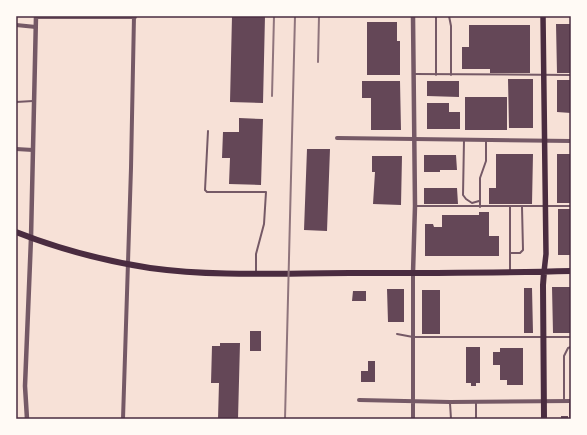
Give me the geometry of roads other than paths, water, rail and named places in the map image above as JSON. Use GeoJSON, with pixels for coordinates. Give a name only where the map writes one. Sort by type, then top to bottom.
{"type":"FeatureCollection","features":[{"type":"Feature","properties":{"kind":"main road"},"geometry":{"type":"LineString","coordinates":[[543,16],[546,257],[543,284],[544,419]]}},
{"type":"Feature","properties":{"kind":"main road"},"geometry":{"type":"LineString","coordinates":[[16,232],[77,252],[128,264],[175,270],[256,273],[571,271]]}},
{"type":"Feature","properties":{"kind":"street"},"geometry":{"type":"LineString","coordinates":[[27,419],[25,386],[31,238],[36,16],[134,16],[123,419]]}},
{"type":"Feature","properties":{"kind":"street"},"geometry":{"type":"LineString","coordinates":[[412,16],[415,206],[413,273],[413,419]]}},
{"type":"Feature","properties":{"kind":"street"},"geometry":{"type":"LineString","coordinates":[[16,25],[36,26]]}},
{"type":"Feature","properties":{"kind":"street"},"geometry":{"type":"LineString","coordinates":[[337,138],[571,141]]}},
{"type":"Feature","properties":{"kind":"street"},"geometry":{"type":"LineString","coordinates":[[16,149],[33,150]]}},
{"type":"Feature","properties":{"kind":"street"},"geometry":{"type":"LineString","coordinates":[[359,400],[413,402],[571,401]]}},
{"type":"Feature","properties":{"kind":"lane"},"geometry":{"type":"LineString","coordinates":[[436,16],[436,75]]}},
{"type":"Feature","properties":{"kind":"lane"},"geometry":{"type":"LineString","coordinates":[[449,16],[451,26],[450,75]]}},
{"type":"Feature","properties":{"kind":"lane"},"geometry":{"type":"LineString","coordinates":[[413,74],[571,75]]}},
{"type":"Feature","properties":{"kind":"lane"},"geometry":{"type":"LineString","coordinates":[[16,102],[34,102]]}},
{"type":"Feature","properties":{"kind":"lane"},"geometry":{"type":"LineString","coordinates":[[208,131],[205,190],[207,192],[266,192],[264,224],[256,254],[256,273]]}},
{"type":"Feature","properties":{"kind":"lane"},"geometry":{"type":"LineString","coordinates":[[464,140],[463,195],[472,203],[479,201]]}},
{"type":"Feature","properties":{"kind":"lane"},"geometry":{"type":"LineString","coordinates":[[480,207],[480,178],[486,161],[486,140]]}},
{"type":"Feature","properties":{"kind":"lane"},"geometry":{"type":"LineString","coordinates":[[415,206],[571,206]]}},
{"type":"Feature","properties":{"kind":"lane"},"geometry":{"type":"LineString","coordinates":[[510,207],[510,272]]}},
{"type":"Feature","properties":{"kind":"lane"},"geometry":{"type":"LineString","coordinates":[[510,253],[520,253],[523,250],[522,207]]}},
{"type":"Feature","properties":{"kind":"lane"},"geometry":{"type":"LineString","coordinates":[[397,334],[413,336],[571,336]]}},
{"type":"Feature","properties":{"kind":"lane"},"geometry":{"type":"LineString","coordinates":[[564,402],[564,356],[568,348],[571,347]]}},
{"type":"Feature","properties":{"kind":"lane"},"geometry":{"type":"LineString","coordinates":[[570,419],[571,401]]}},
{"type":"Feature","properties":{"kind":"lane"},"geometry":{"type":"LineString","coordinates":[[450,402],[451,419]]}},
{"type":"Feature","properties":{"kind":"lane"},"geometry":{"type":"LineString","coordinates":[[476,402],[476,419]]}},
{"type":"Feature","properties":{"kind":"railway"},"geometry":{"type":"LineString","coordinates":[[272,96],[274,16]]}},
{"type":"Feature","properties":{"kind":"railway"},"geometry":{"type":"LineString","coordinates":[[285,419],[295,16]]}},
{"type":"Feature","properties":{"kind":"railway"},"geometry":{"type":"LineString","coordinates":[[318,62],[319,16]]}}]}
